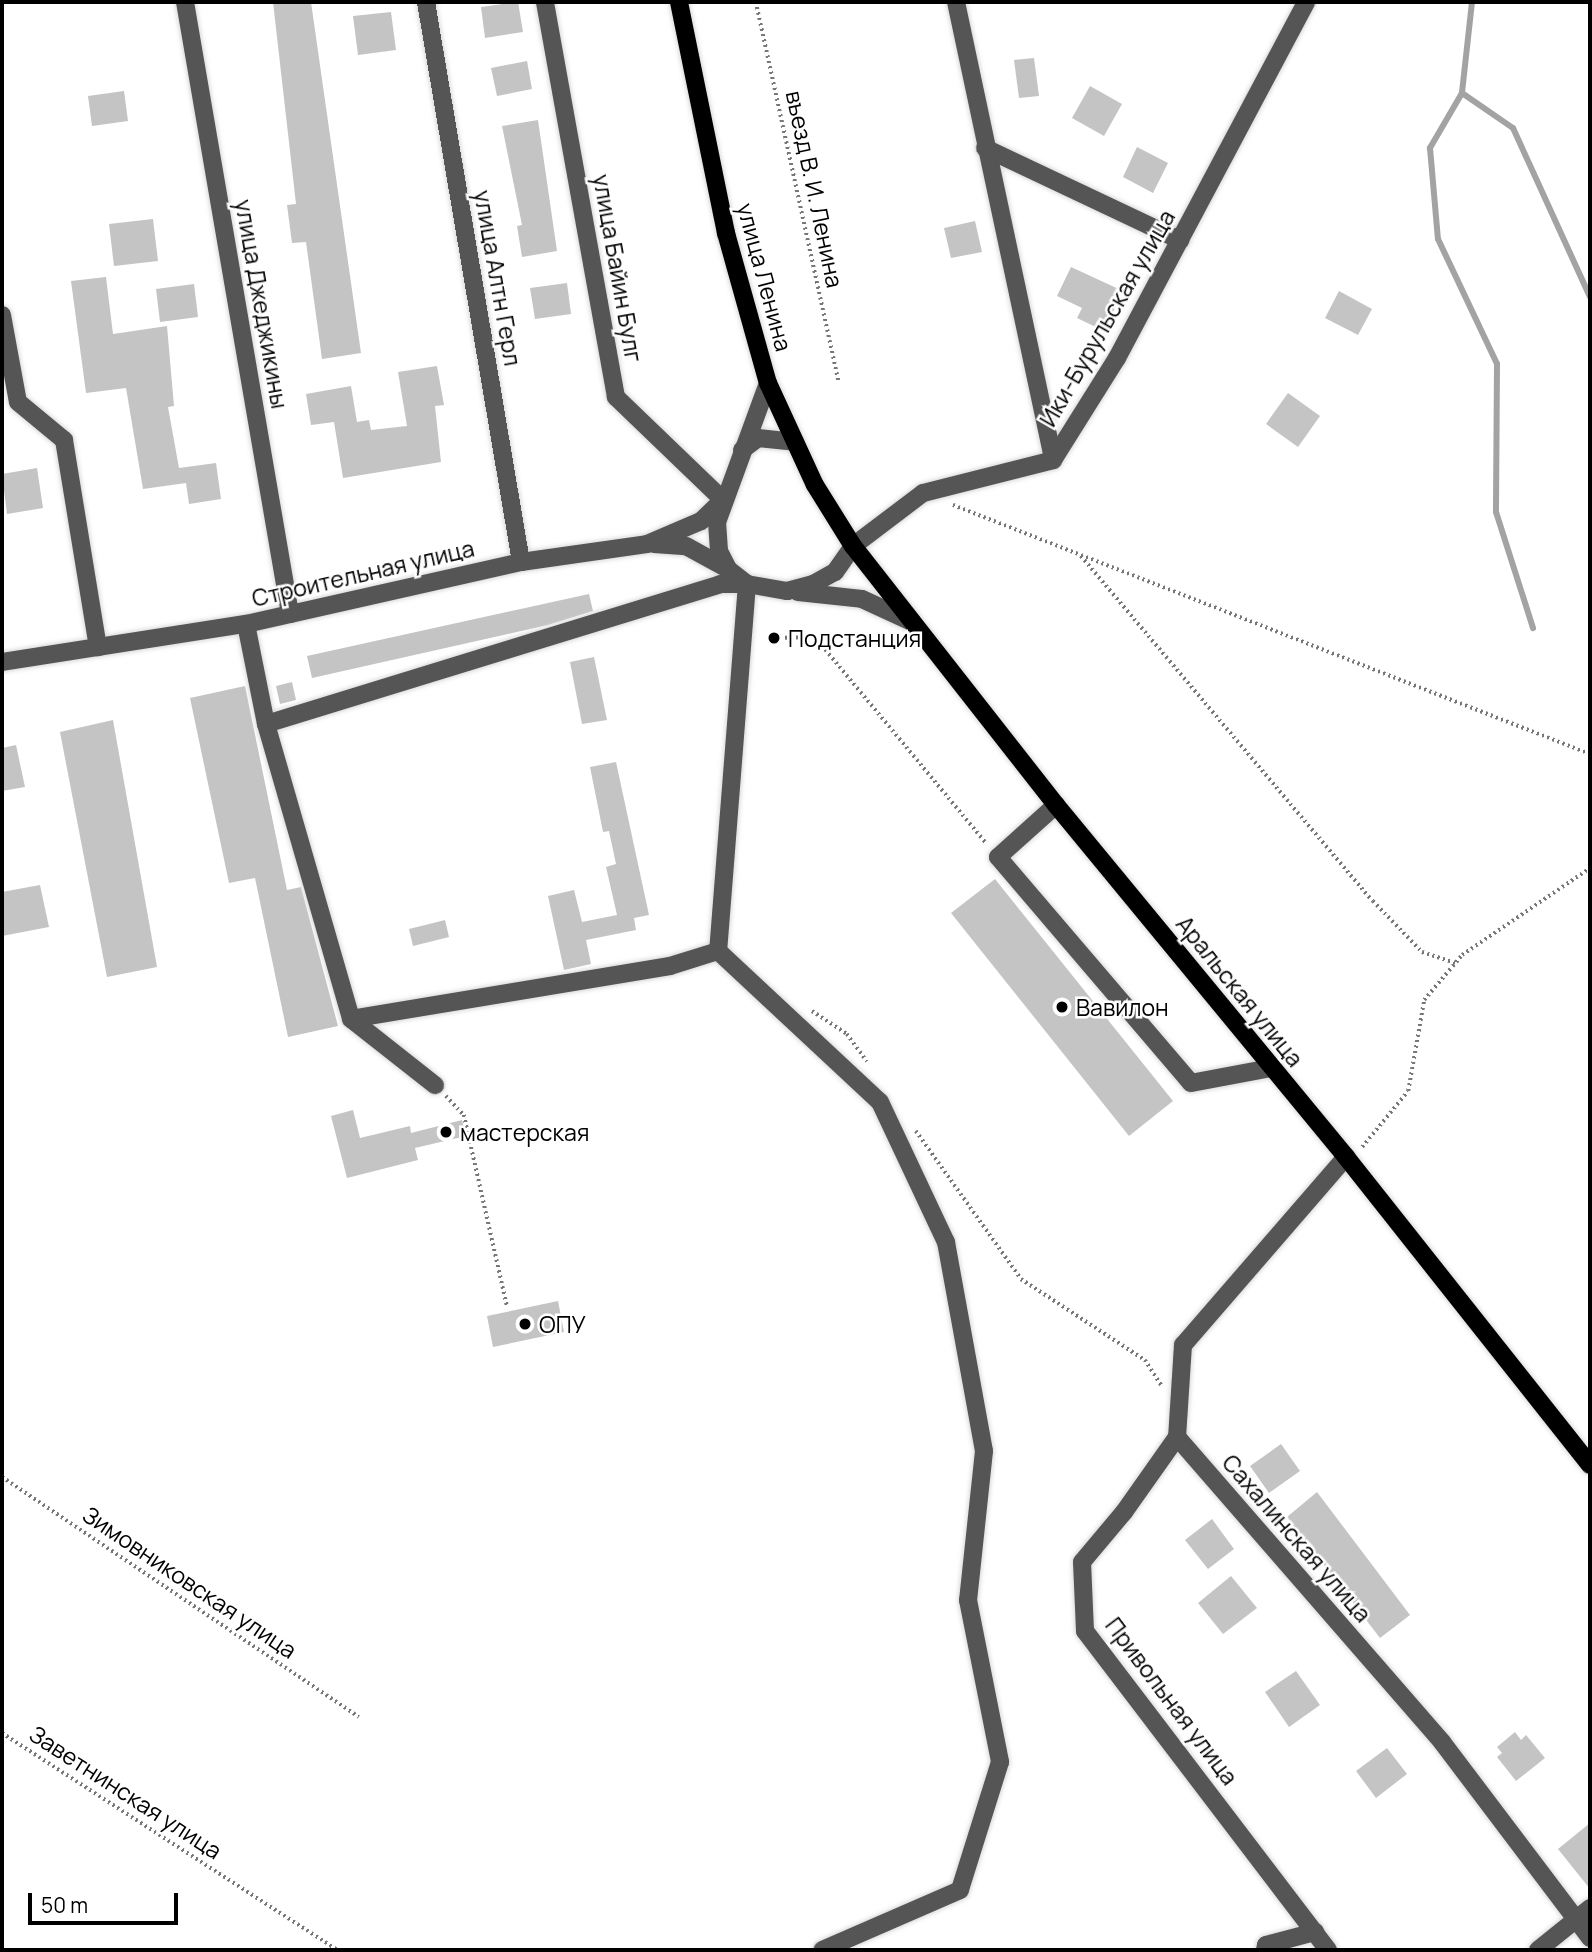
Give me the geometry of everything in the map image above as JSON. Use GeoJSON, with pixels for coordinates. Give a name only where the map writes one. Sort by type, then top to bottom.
{"type":"FeatureCollection","features":[{"type":"Feature","properties":{"kind":"main road","name":"улица Ленина"},"geometry":{"type":"LineString","coordinates":[[679,2],[726,233],[768,383],[795,442],[853,547]]}},
{"type":"Feature","properties":{"kind":"main road","name":"Аральская улица"},"geometry":{"type":"LineString","coordinates":[[853,547],[1056,806],[1346,1157],[1590,1465]]}},
{"type":"Feature","properties":{"kind":"street","name":"улица Джеджикины"},"geometry":{"type":"LineString","coordinates":[[186,2],[290,614]]}},
{"type":"Feature","properties":{"kind":"street","name":"улица Алтн Герл"},"geometry":{"type":"LineString","coordinates":[[426,2],[521,562]]}},
{"type":"Feature","properties":{"kind":"street","name":"улица Байин Булг"},"geometry":{"type":"LineString","coordinates":[[545,2],[616,397],[723,500]]}},
{"type":"Feature","properties":{"kind":"street"},"geometry":{"type":"LineString","coordinates":[[956,2],[1053,460]]}},
{"type":"Feature","properties":{"kind":"street","name":"Ики-Бурульская улица"},"geometry":{"type":"LineString","coordinates":[[853,547],[923,493],[1053,460],[1117,358],[1306,2]]}},
{"type":"Feature","properties":{"kind":"street"},"geometry":{"type":"LineString","coordinates":[[985,148],[1180,240]]}},
{"type":"Feature","properties":{"kind":"street"},"geometry":{"type":"LineString","coordinates":[[2,315],[18,402],[64,440],[98,647]]}},
{"type":"Feature","properties":{"kind":"street","name":"Строительная улица"},"geometry":{"type":"LineString","coordinates":[[728,569],[718,535],[723,500],[768,383]]}},
{"type":"Feature","properties":{"kind":"street"},"geometry":{"type":"LineString","coordinates":[[742,450],[758,438],[795,442]]}},
{"type":"Feature","properties":{"kind":"street","name":"Строительная улица"},"geometry":{"type":"LineString","coordinates":[[2,662],[246,624],[521,562],[647,544],[701,521],[723,500]]}},
{"type":"Feature","properties":{"kind":"street"},"geometry":{"type":"LineString","coordinates":[[647,544],[686,546],[728,569],[747,584]]}},
{"type":"Feature","properties":{"kind":"street"},"geometry":{"type":"LineString","coordinates":[[787,591],[813,584],[835,572],[853,547]]}},
{"type":"Feature","properties":{"kind":"street"},"geometry":{"type":"LineString","coordinates":[[266,723],[720,584],[747,584],[862,599],[912,622]]}},
{"type":"Feature","properties":{"kind":"street"},"geometry":{"type":"LineString","coordinates":[[718,951],[747,584]]}},
{"type":"Feature","properties":{"kind":"street"},"geometry":{"type":"LineString","coordinates":[[246,624],[266,723],[351,1019],[435,1085]]}},
{"type":"Feature","properties":{"kind":"street"},"geometry":{"type":"LineString","coordinates":[[1056,806],[998,857],[1191,1083],[1270,1068]]}},
{"type":"Feature","properties":{"kind":"street"},"geometry":{"type":"LineString","coordinates":[[351,1019],[670,965],[718,951]]}},
{"type":"Feature","properties":{"kind":"street"},"geometry":{"type":"LineString","coordinates":[[718,951],[880,1102],[946,1242],[984,1451],[968,1600],[1000,1762],[960,1890],[822,1950]]}},
{"type":"Feature","properties":{"kind":"street"},"geometry":{"type":"LineString","coordinates":[[1177,1437],[1183,1345],[1346,1157]]}},
{"type":"Feature","properties":{"kind":"street","name":"Сахалинская улица"},"geometry":{"type":"LineString","coordinates":[[1177,1437],[1442,1742],[1590,1938]]}},
{"type":"Feature","properties":{"kind":"street","name":"Привольная улица"},"geometry":{"type":"LineString","coordinates":[[1177,1437],[1124,1513],[1082,1562],[1085,1631],[1328,1950]]}},
{"type":"Feature","properties":{"kind":"street"},"geometry":{"type":"LineString","coordinates":[[1538,1950],[1590,1908]]}},
{"type":"Feature","properties":{"kind":"street"},"geometry":{"type":"LineString","coordinates":[[1265,1950],[1266,1945],[1315,1933]]}},
{"type":"Feature","properties":{"kind":"path","name":"въезд В. И. Ленина"},"geometry":{"type":"LineString","coordinates":[[756,2],[839,383]]}},
{"type":"Feature","properties":{"kind":"path"},"geometry":{"type":"LineString","coordinates":[[923,493],[1590,754]]}},
{"type":"Feature","properties":{"kind":"path"},"geometry":{"type":"LineString","coordinates":[[1080,554],[1373,901],[1422,952],[1455,963]]}},
{"type":"Feature","properties":{"kind":"path"},"geometry":{"type":"LineString","coordinates":[[774,638],[815,637],[998,857]]}},
{"type":"Feature","properties":{"kind":"path"},"geometry":{"type":"LineString","coordinates":[[1346,1157],[1370,1142],[1408,1091],[1424,1000],[1455,963],[1590,868]]}},
{"type":"Feature","properties":{"kind":"path"},"geometry":{"type":"LineString","coordinates":[[800,1004],[847,1034],[871,1067]]}},
{"type":"Feature","properties":{"kind":"path"},"geometry":{"type":"LineString","coordinates":[[435,1085],[464,1115],[507,1306]]}},
{"type":"Feature","properties":{"kind":"path"},"geometry":{"type":"LineString","coordinates":[[911,1123],[1021,1279],[1144,1360],[1178,1411]]}},
{"type":"Feature","properties":{"kind":"path","name":"Зимовниковская улица"},"geometry":{"type":"LineString","coordinates":[[2,1477],[359,1717]]}},
{"type":"Feature","properties":{"kind":"path","name":"Заветнинская улица"},"geometry":{"type":"LineString","coordinates":[[2,1733],[337,1950]]}},
{"type":"Feature","properties":{"kind":"building"},"geometry":{"type":"Polygon","coordinates":[[[273,2],[311,2],[361,353],[322,359],[306,242],[292,243],[287,205],[296,204],[273,2]]]}},
{"type":"Feature","properties":{"kind":"building"},"geometry":{"type":"Polygon","coordinates":[[[518,2],[523,32],[485,38],[481,7],[518,2]]]}},
{"type":"Feature","properties":{"kind":"building"},"geometry":{"type":"Polygon","coordinates":[[[391,12],[396,50],[358,55],[353,16],[391,12]]]}},
{"type":"Feature","properties":{"kind":"building"},"geometry":{"type":"Polygon","coordinates":[[[1034,58],[1039,96],[1019,98],[1014,60],[1034,58]]]}},
{"type":"Feature","properties":{"kind":"building"},"geometry":{"type":"Polygon","coordinates":[[[527,61],[532,89],[497,96],[491,68],[527,61]]]}},
{"type":"Feature","properties":{"kind":"building"},"geometry":{"type":"Polygon","coordinates":[[[1090,86],[1122,104],[1104,136],[1072,118],[1090,86]]]}},
{"type":"Feature","properties":{"kind":"building"},"geometry":{"type":"Polygon","coordinates":[[[124,91],[128,121],[92,126],[88,96],[124,91]]]}},
{"type":"Feature","properties":{"kind":"building"},"geometry":{"type":"Polygon","coordinates":[[[538,120],[557,251],[522,257],[517,226],[522,225],[502,126],[538,120]]]}},
{"type":"Feature","properties":{"kind":"building"},"geometry":{"type":"Polygon","coordinates":[[[1137,147],[1168,163],[1153,193],[1123,177],[1137,147]]]}},
{"type":"Feature","properties":{"kind":"building"},"geometry":{"type":"Polygon","coordinates":[[[153,219],[158,261],[114,266],[109,224],[153,219]]]}},
{"type":"Feature","properties":{"kind":"building"},"geometry":{"type":"Polygon","coordinates":[[[975,221],[982,252],[951,258],[944,228],[975,221]]]}},
{"type":"Feature","properties":{"kind":"building"},"geometry":{"type":"Polygon","coordinates":[[[1071,267],[1123,291],[1104,331],[1077,318],[1082,308],[1057,296],[1071,267]]]}},
{"type":"Feature","properties":{"kind":"building"},"geometry":{"type":"Polygon","coordinates":[[[106,277],[113,334],[167,326],[174,406],[168,407],[179,468],[216,463],[221,499],[189,504],[186,483],[143,489],[126,388],[86,393],[71,281],[106,277]]]}},
{"type":"Feature","properties":{"kind":"building"},"geometry":{"type":"Polygon","coordinates":[[[567,283],[571,314],[535,319],[530,288],[567,283]]]}},
{"type":"Feature","properties":{"kind":"building"},"geometry":{"type":"Polygon","coordinates":[[[194,284],[198,317],[160,322],[156,289],[194,284]]]}},
{"type":"Feature","properties":{"kind":"building"},"geometry":{"type":"Polygon","coordinates":[[[1339,291],[1372,309],[1358,335],[1325,318],[1339,291]]]}},
{"type":"Feature","properties":{"kind":"building"},"geometry":{"type":"Polygon","coordinates":[[[437,366],[444,405],[435,406],[441,462],[343,478],[334,422],[311,425],[306,394],[351,386],[357,422],[369,420],[371,430],[407,426],[398,372],[437,366]]]}},
{"type":"Feature","properties":{"kind":"building"},"geometry":{"type":"Polygon","coordinates":[[[1288,393],[1320,416],[1298,447],[1266,424],[1288,393]]]}},
{"type":"Feature","properties":{"kind":"building"},"geometry":{"type":"Polygon","coordinates":[[[37,468],[43,508],[7,514],[2,474],[37,468]]]}},
{"type":"Feature","properties":{"kind":"building"},"geometry":{"type":"Polygon","coordinates":[[[589,594],[593,611],[548,625],[312,678],[307,656],[589,594]]]}},
{"type":"Feature","properties":{"kind":"building"},"geometry":{"type":"Polygon","coordinates":[[[594,657],[607,720],[582,724],[570,662],[594,657]]]}},
{"type":"Feature","properties":{"kind":"building"},"geometry":{"type":"Polygon","coordinates":[[[292,682],[296,700],[280,704],[276,686],[292,682]]]}},
{"type":"Feature","properties":{"kind":"building"},"geometry":{"type":"Polygon","coordinates":[[[245,686],[287,890],[301,887],[338,1026],[288,1037],[255,878],[229,883],[190,698],[245,686]]]}},
{"type":"Feature","properties":{"kind":"building"},"geometry":{"type":"Polygon","coordinates":[[[113,720],[157,967],[107,977],[60,732],[113,720]]]}},
{"type":"Feature","properties":{"kind":"building"},"geometry":{"type":"Polygon","coordinates":[[[16,745],[25,787],[2,791],[2,748],[16,745]]]}},
{"type":"Feature","properties":{"kind":"building"},"geometry":{"type":"Polygon","coordinates":[[[616,762],[649,915],[634,918],[636,930],[586,940],[591,964],[564,970],[548,896],[574,890],[582,922],[617,915],[606,867],[616,864],[609,831],[603,832],[590,767],[616,762]]]}},
{"type":"Feature","properties":{"kind":"building","name":"Вавилон"},"geometry":{"type":"Polygon","coordinates":[[[995,879],[1173,1101],[1129,1136],[951,913],[995,879]]]}},
{"type":"Feature","properties":{"kind":"building"},"geometry":{"type":"Polygon","coordinates":[[[40,885],[49,927],[2,936],[2,892],[40,885]]]}},
{"type":"Feature","properties":{"kind":"building"},"geometry":{"type":"Polygon","coordinates":[[[445,920],[449,937],[413,946],[409,929],[445,920]]]}},
{"type":"Feature","properties":{"kind":"building"},"geometry":{"type":"Polygon","coordinates":[[[353,1110],[360,1138],[410,1126],[411,1133],[462,1120],[466,1136],[415,1148],[418,1160],[347,1178],[331,1116],[353,1110]]]}},
{"type":"Feature","properties":{"kind":"building","name":"ОПУ"},"geometry":{"type":"Polygon","coordinates":[[[558,1301],[564,1332],[493,1347],[487,1316],[558,1301]]]}},
{"type":"Feature","properties":{"kind":"building"},"geometry":{"type":"Polygon","coordinates":[[[1281,1444],[1300,1471],[1269,1493],[1250,1466],[1281,1444]]]}},
{"type":"Feature","properties":{"kind":"building"},"geometry":{"type":"Polygon","coordinates":[[[1317,1492],[1410,1615],[1380,1638],[1287,1517],[1317,1492]]]}},
{"type":"Feature","properties":{"kind":"building"},"geometry":{"type":"Polygon","coordinates":[[[1212,1519],[1234,1549],[1208,1569],[1185,1540],[1212,1519]]]}},
{"type":"Feature","properties":{"kind":"building"},"geometry":{"type":"Polygon","coordinates":[[[1231,1576],[1257,1608],[1223,1634],[1198,1603],[1231,1576]]]}},
{"type":"Feature","properties":{"kind":"building"},"geometry":{"type":"Polygon","coordinates":[[[1296,1671],[1320,1705],[1289,1727],[1265,1692],[1296,1671]]]}},
{"type":"Feature","properties":{"kind":"building"},"geometry":{"type":"Polygon","coordinates":[[[1515,1732],[1521,1740],[1526,1735],[1545,1758],[1516,1781],[1497,1757],[1502,1753],[1497,1747],[1515,1732]]]}},
{"type":"Feature","properties":{"kind":"building"},"geometry":{"type":"Polygon","coordinates":[[[1387,1748],[1407,1774],[1376,1798],[1356,1771],[1387,1748]]]}},
{"type":"Feature","properties":{"kind":"building"},"geometry":{"type":"Polygon","coordinates":[[[1590,1823],[1590,1889],[1558,1849],[1590,1823]]]}},
{"type":"Feature","properties":{"kind":"waterway"},"geometry":{"type":"LineString","coordinates":[[1472,2],[1462,93],[1430,148],[1438,239],[1497,364],[1496,512],[1533,628]]}},
{"type":"Feature","properties":{"kind":"waterway"},"geometry":{"type":"LineString","coordinates":[[1462,93],[1513,128],[1590,297]]}},
{"type":"Feature","properties":{"kind":"place","name":"Подстанция"},"geometry":{"type":"Point","coordinates":[774,638]}},
{"type":"Feature","properties":{"kind":"place","name":"Вавилон"},"geometry":{"type":"Point","coordinates":[1062,1007]}},
{"type":"Feature","properties":{"kind":"place","name":"мастерская"},"geometry":{"type":"Point","coordinates":[446,1132]}},
{"type":"Feature","properties":{"kind":"place","name":"ОПУ"},"geometry":{"type":"Point","coordinates":[525,1324]}}]}
